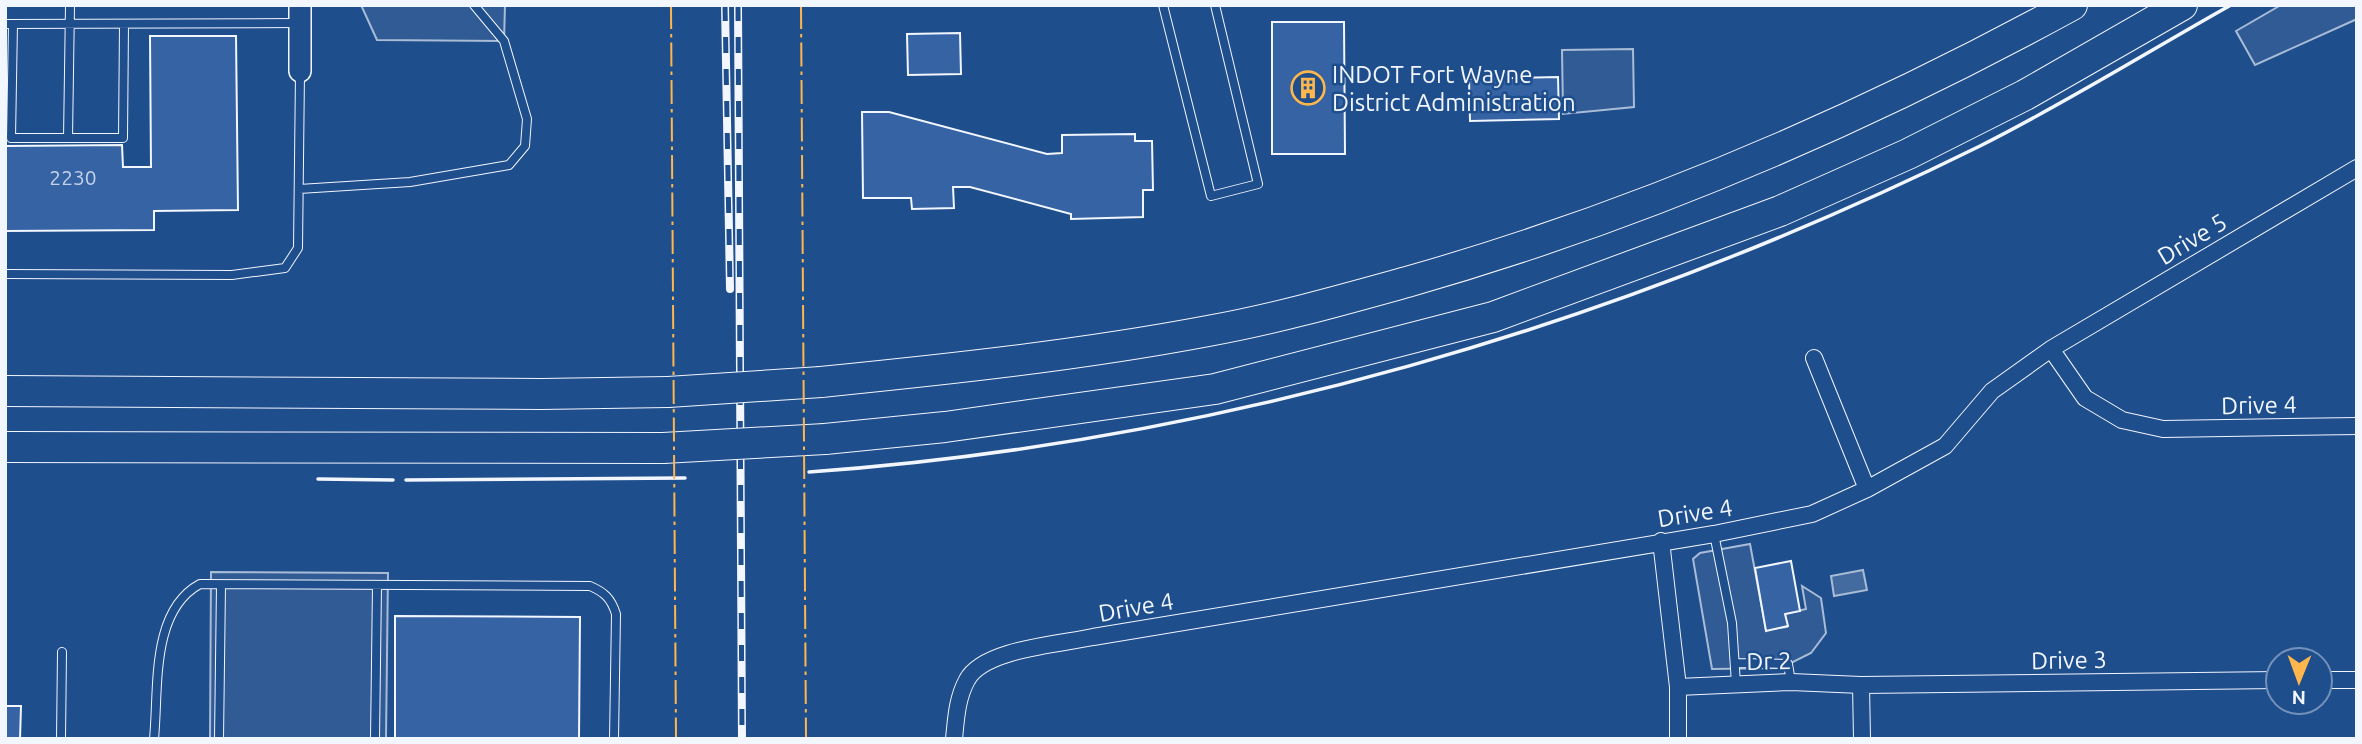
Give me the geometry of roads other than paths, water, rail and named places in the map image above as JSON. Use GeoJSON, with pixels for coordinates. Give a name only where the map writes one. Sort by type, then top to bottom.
{"type":"FeatureCollection","features":[{"type":"Feature","properties":{"kind":"highway"},"geometry":{"type":"LineString","coordinates":[[5,391],[528,394],[668,392],[821,382],[951,369],[1209,331],[1353,297],[1478,261],[1619,213],[1760,159],[1956,67],[2071,5]]}},
{"type":"Feature","properties":{"kind":"highway"},"geometry":{"type":"LineString","coordinates":[[5,447],[663,448],[825,439],[946,427],[1215,389],[1493,317],[1767,216],[1908,155],[2025,95],[2182,5]]}},
{"type":"Feature","properties":{"kind":"street"},"geometry":{"type":"LineString","coordinates":[[300,14],[300,71]]}},
{"type":"Feature","properties":{"kind":"street","name":"Drive 5"},"geometry":{"type":"LineString","coordinates":[[2051,349],[2357,168]]}},
{"type":"Feature","properties":{"kind":"street","name":"Drive 4"},"geometry":{"type":"LineString","coordinates":[[954,739],[957,708],[968,678],[998,656],[1079,640],[1714,534],[1812,514],[1867,489],[1945,446],[1992,391],[2051,349],[2085,398],[2122,420],[2163,429],[2357,426]]}},
{"type":"Feature","properties":{"kind":"street"},"geometry":{"type":"LineString","coordinates":[[1814,358],[1867,489]]}},
{"type":"Feature","properties":{"kind":"street"},"geometry":{"type":"LineString","coordinates":[[1661,541],[1678,687],[1678,739]]}},
{"type":"Feature","properties":{"kind":"street","name":"Drive 3"},"geometry":{"type":"LineString","coordinates":[[1861,685],[2264,680]]}},
{"type":"Feature","properties":{"kind":"street"},"geometry":{"type":"LineString","coordinates":[[2334,680],[2357,680]]}},
{"type":"Feature","properties":{"kind":"street","name":"Dr 2"},"geometry":{"type":"LineString","coordinates":[[1678,687],[1791,682],[1861,685]]}},
{"type":"Feature","properties":{"kind":"street"},"geometry":{"type":"LineString","coordinates":[[1861,685],[1862,739]]}},
{"type":"Feature","properties":{"kind":"lane"},"geometry":{"type":"LineString","coordinates":[[68,138],[70,5]]}},
{"type":"Feature","properties":{"kind":"lane"},"geometry":{"type":"LineString","coordinates":[[299,189],[410,182],[509,165],[525,146],[527,119],[504,41],[474,5]]}},
{"type":"Feature","properties":{"kind":"lane"},"geometry":{"type":"LineString","coordinates":[[1163,5],[1211,196],[1258,184],[1215,5]]}},
{"type":"Feature","properties":{"kind":"lane"},"geometry":{"type":"LineString","coordinates":[[124,23],[123,138],[11,138],[9,24],[124,23],[300,14]]}},
{"type":"Feature","properties":{"kind":"lane"},"geometry":{"type":"LineString","coordinates":[[5,274],[232,275],[285,268],[298,248],[300,71]]}},
{"type":"Feature","properties":{"kind":"lane"},"geometry":{"type":"LineString","coordinates":[[1714,534],[1728,603],[1736,684]]}},
{"type":"Feature","properties":{"kind":"lane"},"geometry":{"type":"LineString","coordinates":[[154,739],[163,640],[174,607],[183,594],[200,584],[221,584],[590,586],[603,592],[612,602],[616,614],[614,739]]}},
{"type":"Feature","properties":{"kind":"lane"},"geometry":{"type":"LineString","coordinates":[[219,739],[221,584]]}},
{"type":"Feature","properties":{"kind":"lane"},"geometry":{"type":"LineString","coordinates":[[375,739],[377,585]]}},
{"type":"Feature","properties":{"kind":"lane"},"geometry":{"type":"LineString","coordinates":[[61,739],[62,652]]}},
{"type":"Feature","properties":{"kind":"lane"},"geometry":{"type":"LineString","coordinates":[[1736,663],[1788,664],[1791,682]]}},
{"type":"Feature","properties":{"kind":"railway"},"geometry":{"type":"LineString","coordinates":[[725,5],[730,289]]}},
{"type":"Feature","properties":{"kind":"railway"},"geometry":{"type":"LineString","coordinates":[[738,5],[742,739]]}},
{"type":"Feature","properties":{"kind":"place","name":"INDOT Fort Wayne District Administration"},"geometry":{"type":"Point","coordinates":[1308,88]}}]}
